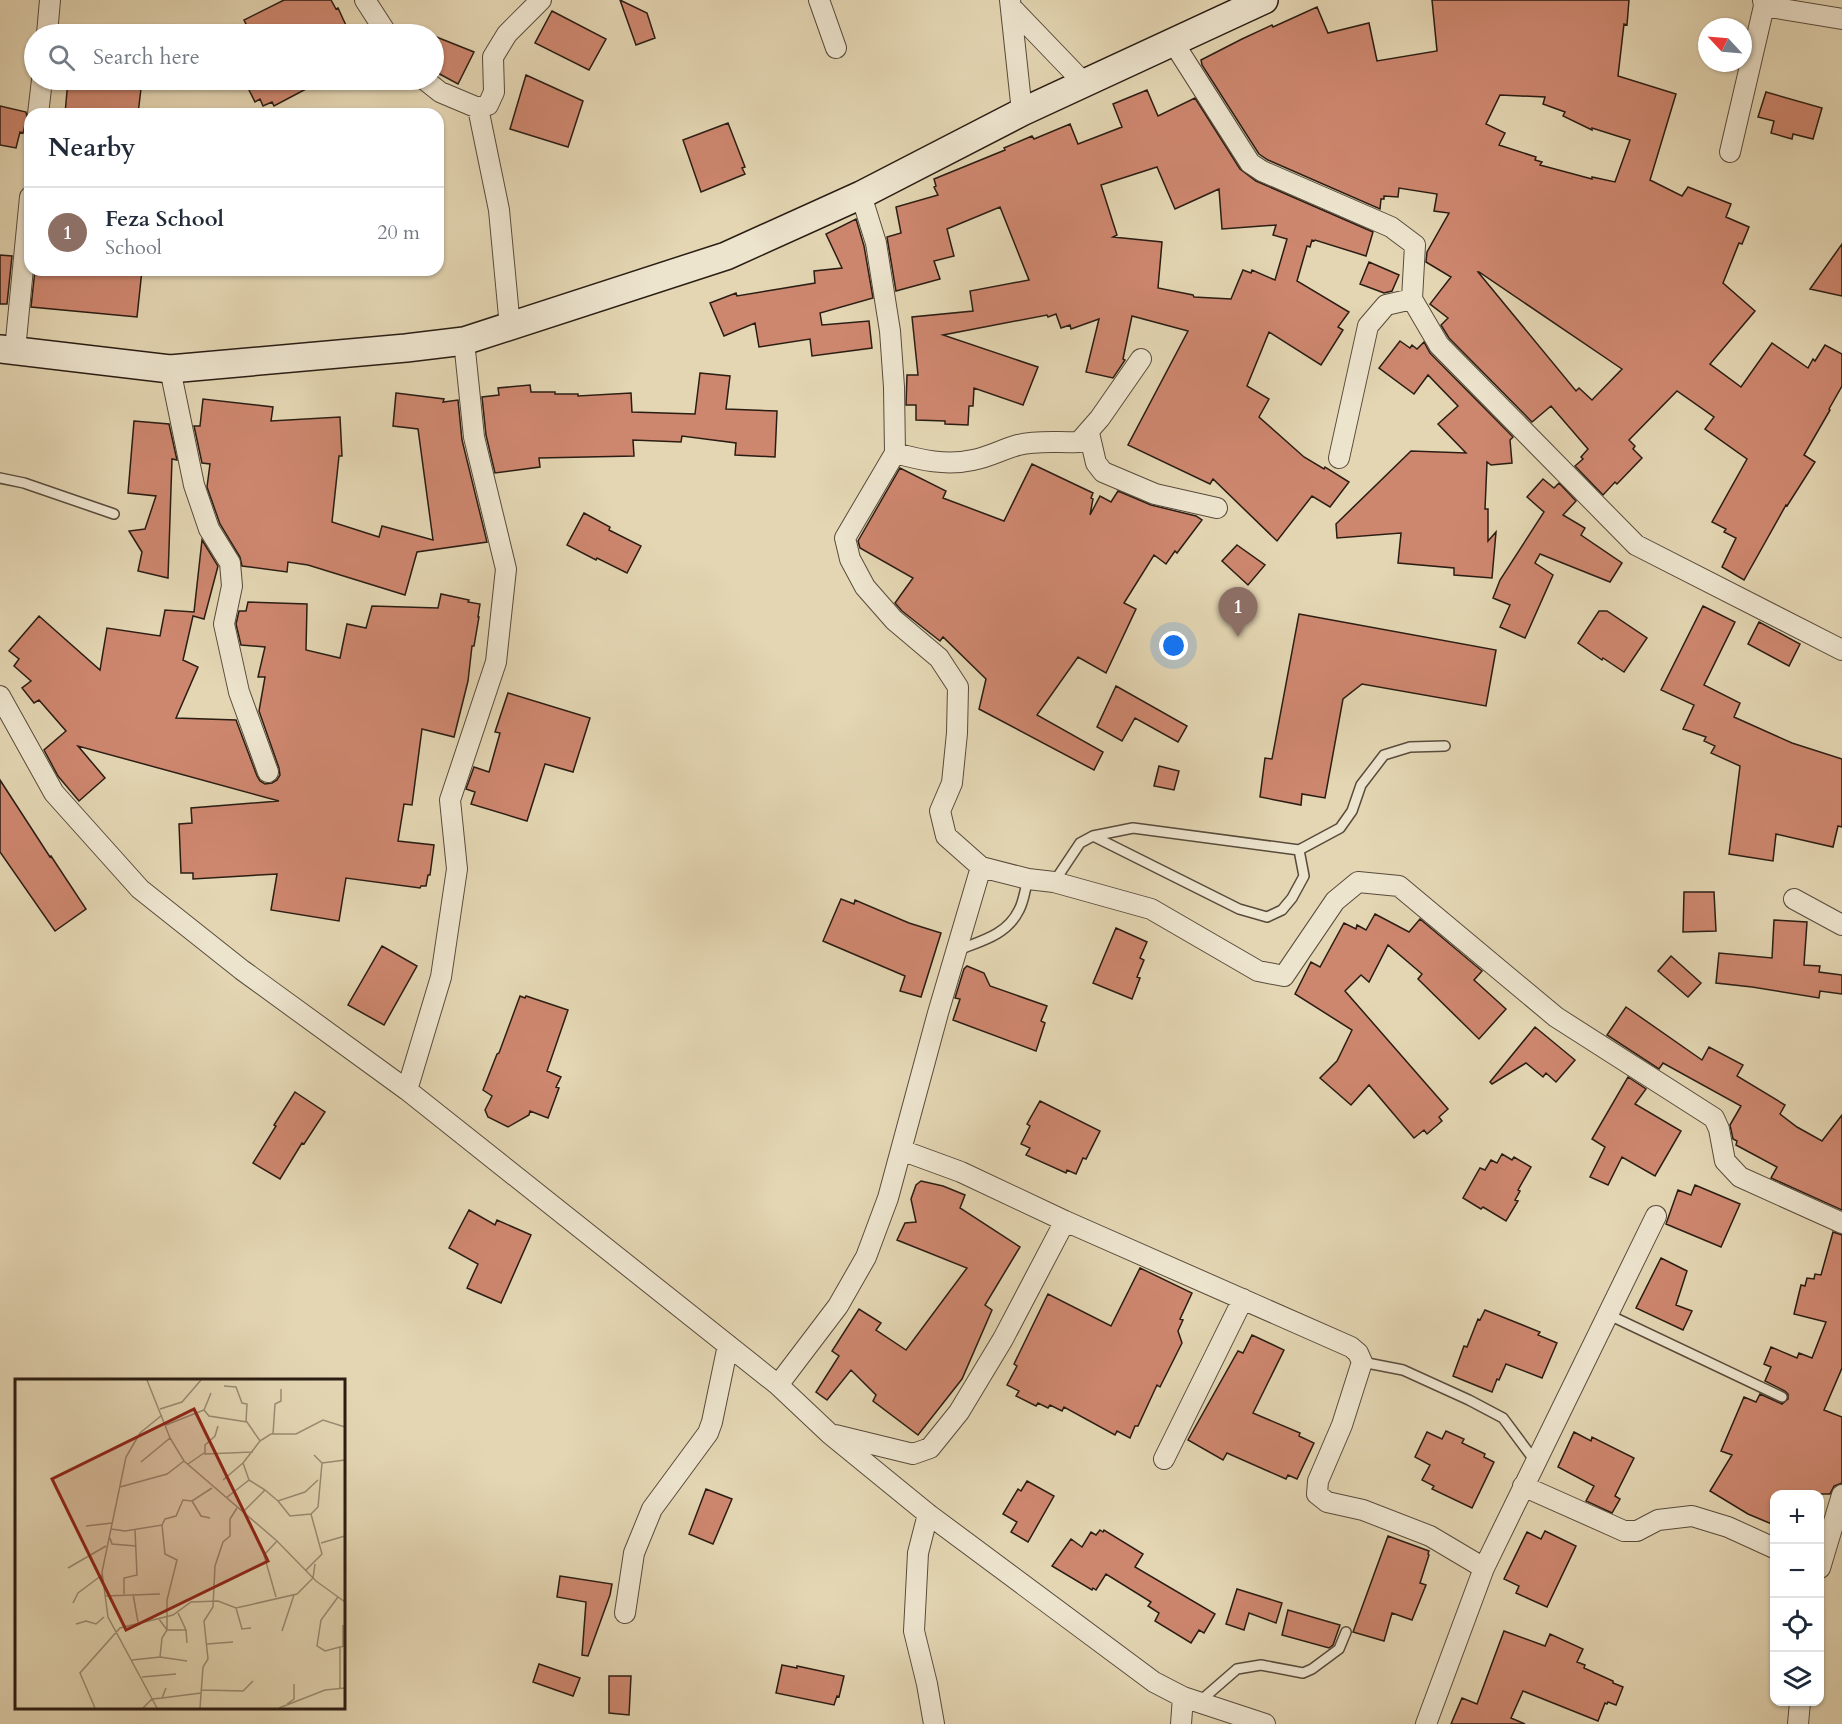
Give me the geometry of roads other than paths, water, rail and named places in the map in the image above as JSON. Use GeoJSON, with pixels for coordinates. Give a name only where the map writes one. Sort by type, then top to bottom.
{"type":"FeatureCollection","features":[{"type":"Feature","properties":{"kind":"main road"},"geometry":{"type":"LineString","coordinates":[[7,349],[170,369],[464,341],[726,256],[861,195],[1022,112],[1173,42],[1249,3]]}},
{"type":"Feature","properties":{"kind":"street"},"geometry":{"type":"LineString","coordinates":[[48,24],[50,0]]}},
{"type":"Feature","properties":{"kind":"street"},"geometry":{"type":"LineString","coordinates":[[365,0],[381,24]]}},
{"type":"Feature","properties":{"kind":"street"},"geometry":{"type":"LineString","coordinates":[[437,90],[478,108],[488,105],[494,93],[493,57],[507,34],[541,0]]}},
{"type":"Feature","properties":{"kind":"street"},"geometry":{"type":"LineString","coordinates":[[819,0],[836,48]]}},
{"type":"Feature","properties":{"kind":"street"},"geometry":{"type":"LineString","coordinates":[[1010,3],[1084,83]]}},
{"type":"Feature","properties":{"kind":"street"},"geometry":{"type":"LineString","coordinates":[[1010,3],[1022,112]]}},
{"type":"Feature","properties":{"kind":"street"},"geometry":{"type":"LineString","coordinates":[[1730,152],[1763,3],[1842,19]]}},
{"type":"Feature","properties":{"kind":"street"},"geometry":{"type":"LineString","coordinates":[[1173,42],[1250,163],[1262,171],[1391,227],[1415,245],[1412,299],[1439,345],[1636,545],[1842,650]]}},
{"type":"Feature","properties":{"kind":"street"},"geometry":{"type":"LineString","coordinates":[[39,108],[41,90]]}},
{"type":"Feature","properties":{"kind":"street"},"geometry":{"type":"LineString","coordinates":[[478,108],[499,210],[510,327]]}},
{"type":"Feature","properties":{"kind":"street"},"geometry":{"type":"LineString","coordinates":[[861,195],[876,243],[890,331],[895,453],[844,538],[850,559],[865,587],[894,620],[939,658],[958,687],[957,733],[952,783],[940,811],[946,836],[981,867],[1028,879],[1054,882],[1151,909],[1258,971],[1284,976],[1335,902],[1358,882],[1399,886],[1556,1017],[1714,1118],[1719,1129],[1725,1161],[1740,1177],[1842,1223]]}},
{"type":"Feature","properties":{"kind":"street"},"geometry":{"type":"LineString","coordinates":[[7,349],[24,237]]}},
{"type":"Feature","properties":{"kind":"street"},"geometry":{"type":"LineString","coordinates":[[1339,458],[1368,327],[1386,305],[1412,299]]}},
{"type":"Feature","properties":{"kind":"street"},"geometry":{"type":"LineString","coordinates":[[406,1090],[441,977],[457,869],[450,800],[496,662],[506,569],[474,437],[464,341]]}},
{"type":"Feature","properties":{"kind":"street"},"geometry":{"type":"LineString","coordinates":[[895,453],[948,464],[974,460],[1019,445],[1079,442],[1089,433],[1141,360]]}},
{"type":"Feature","properties":{"kind":"street"},"geometry":{"type":"LineString","coordinates":[[170,369],[194,484],[209,529],[230,563],[232,586],[224,624],[239,692],[268,772]]}},
{"type":"Feature","properties":{"kind":"street"},"geometry":{"type":"LineString","coordinates":[[1089,433],[1096,464],[1103,472],[1155,494],[1217,508]]}},
{"type":"Feature","properties":{"kind":"street"},"geometry":{"type":"LineString","coordinates":[[0,696],[54,793],[140,890],[242,970],[406,1090],[778,1385],[830,1434],[928,1514],[1154,1682],[1191,1700],[1265,1724]]}},
{"type":"Feature","properties":{"kind":"street"},"geometry":{"type":"LineString","coordinates":[[778,1385],[838,1306],[866,1257],[888,1198],[981,867]]}},
{"type":"Feature","properties":{"kind":"street"},"geometry":{"type":"LineString","coordinates":[[1794,898],[1842,925]]}},
{"type":"Feature","properties":{"kind":"street"},"geometry":{"type":"LineString","coordinates":[[901,1150],[961,1172],[1065,1221],[1351,1347],[1358,1353],[1362,1362],[1342,1425],[1318,1480],[1317,1494],[1327,1502],[1363,1510],[1430,1536],[1484,1568]]}},
{"type":"Feature","properties":{"kind":"street"},"geometry":{"type":"LineString","coordinates":[[1426,1724],[1484,1568],[1656,1216]]}},
{"type":"Feature","properties":{"kind":"street"},"geometry":{"type":"LineString","coordinates":[[830,1434],[913,1454],[930,1448],[959,1412],[1003,1339],[1065,1221]]}},
{"type":"Feature","properties":{"kind":"street"},"geometry":{"type":"LineString","coordinates":[[1164,1459],[1243,1299]]}},
{"type":"Feature","properties":{"kind":"street"},"geometry":{"type":"LineString","coordinates":[[625,1613],[634,1553],[652,1509],[708,1433],[728,1345]]}},
{"type":"Feature","properties":{"kind":"street"},"geometry":{"type":"LineString","coordinates":[[1523,1486],[1624,1531],[1637,1531],[1658,1520],[1692,1516],[1728,1527],[1770,1546]]}},
{"type":"Feature","properties":{"kind":"street"},"geometry":{"type":"LineString","coordinates":[[1824,1555],[1842,1495]]}},
{"type":"Feature","properties":{"kind":"street"},"geometry":{"type":"LineString","coordinates":[[928,1514],[918,1554],[914,1631],[934,1724]]}},
{"type":"Feature","properties":{"kind":"street"},"geometry":{"type":"LineString","coordinates":[[1181,1724],[1191,1700]]}},
{"type":"Feature","properties":{"kind":"street"},"geometry":{"type":"LineString","coordinates":[[1798,1724],[1800,1706]]}},
{"type":"Feature","properties":{"kind":"lane"},"geometry":{"type":"LineString","coordinates":[[0,478],[24,483],[114,514]]}},
{"type":"Feature","properties":{"kind":"lane"},"geometry":{"type":"LineString","coordinates":[[1054,882],[1080,843],[1093,836],[1132,828],[1299,850],[1340,828],[1352,811],[1361,785],[1384,755],[1410,747],[1445,747]]}},
{"type":"Feature","properties":{"kind":"lane"},"geometry":{"type":"LineString","coordinates":[[1093,836],[1239,909],[1267,917],[1282,910],[1292,898],[1304,876],[1299,850]]}},
{"type":"Feature","properties":{"kind":"lane"},"geometry":{"type":"LineString","coordinates":[[956,951],[1000,933],[1009,925],[1019,910],[1028,879]]}},
{"type":"Feature","properties":{"kind":"lane"},"geometry":{"type":"LineString","coordinates":[[1607,1314],[1782,1397]]}},
{"type":"Feature","properties":{"kind":"lane"},"geometry":{"type":"LineString","coordinates":[[1362,1362],[1403,1370],[1503,1418],[1535,1461]]}},
{"type":"Feature","properties":{"kind":"lane"},"geometry":{"type":"LineString","coordinates":[[1191,1700],[1237,1669],[1261,1665],[1303,1673],[1339,1649],[1346,1632]]}},
{"type":"Feature","properties":{"kind":"place","name":"Feza School"},"geometry":{"type":"Point","coordinates":[1238,637]}}]}
